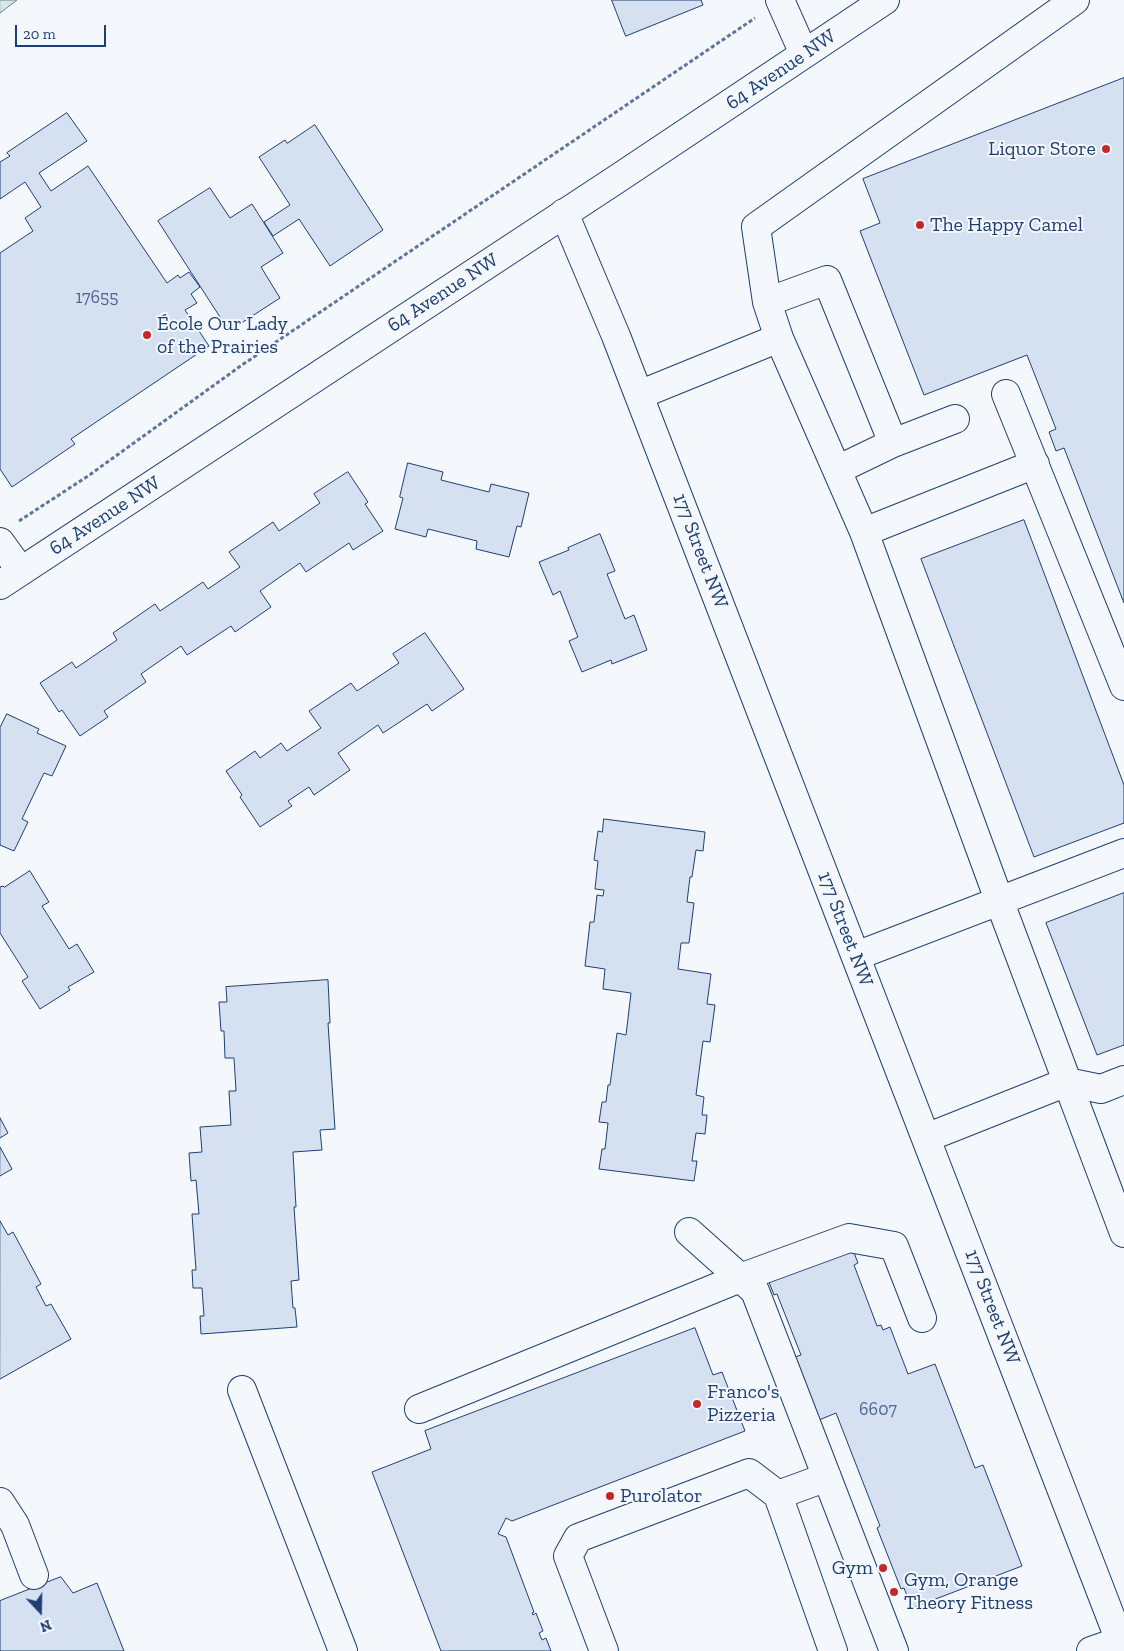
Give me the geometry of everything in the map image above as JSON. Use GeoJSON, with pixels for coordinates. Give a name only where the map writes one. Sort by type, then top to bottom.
{"type":"FeatureCollection","features":[{"type":"Feature","properties":{"kind":"street","name":"64 Avenue NW"},"geometry":{"type":"LineString","coordinates":[[10,578],[564,214],[885,0]]}},
{"type":"Feature","properties":{"kind":"street"},"geometry":{"type":"LineString","coordinates":[[1075,0],[756,227],[767,302],[779,338],[864,532],[1124,1233]]}},
{"type":"Feature","properties":{"kind":"street"},"geometry":{"type":"LineString","coordinates":[[780,1],[804,54]]}},
{"type":"Feature","properties":{"kind":"street","name":"177 Street NW"},"geometry":{"type":"LineString","coordinates":[[564,214],[616,336],[1122,1644]]}},
{"type":"Feature","properties":{"kind":"street"},"geometry":{"type":"LineString","coordinates":[[767,302],[827,280],[894,443]]}},
{"type":"Feature","properties":{"kind":"street"},"geometry":{"type":"LineString","coordinates":[[639,395],[779,338]]}},
{"type":"Feature","properties":{"kind":"street"},"geometry":{"type":"LineString","coordinates":[[1006,394],[1124,686]]}},
{"type":"Feature","properties":{"kind":"street"},"geometry":{"type":"LineString","coordinates":[[837,470],[894,443],[955,419]]}},
{"type":"Feature","properties":{"kind":"street"},"geometry":{"type":"LineString","coordinates":[[864,532],[1035,464]]}},
{"type":"Feature","properties":{"kind":"street"},"geometry":{"type":"LineString","coordinates":[[8,532],[10,578]]}},
{"type":"Feature","properties":{"kind":"street"},"geometry":{"type":"LineString","coordinates":[[856,956],[1124,853]]}},
{"type":"Feature","properties":{"kind":"street"},"geometry":{"type":"LineString","coordinates":[[926,1138],[1067,1082],[1101,1089],[1124,1080]]}},
{"type":"Feature","properties":{"kind":"street"},"geometry":{"type":"LineString","coordinates":[[689,1232],[755,1291],[894,1651]]}},
{"type":"Feature","properties":{"kind":"street"},"geometry":{"type":"LineString","coordinates":[[419,1409],[740,1278],[849,1238],[894,1246],[922,1318]]}},
{"type":"Feature","properties":{"kind":"street"},"geometry":{"type":"LineString","coordinates":[[242,1390],[343,1651]]}},
{"type":"Feature","properties":{"kind":"street"},"geometry":{"type":"LineString","coordinates":[[604,1651],[568,1556],[578,1538],[749,1473],[778,1495],[833,1651]]}},
{"type":"Feature","properties":{"kind":"street"},"geometry":{"type":"LineString","coordinates":[[778,1495],[827,1477]]}},
{"type":"Feature","properties":{"kind":"street"},"geometry":{"type":"LineString","coordinates":[[0,1502],[15,1525],[34,1575]]}},
{"type":"Feature","properties":{"kind":"street"},"geometry":{"type":"LineString","coordinates":[[1091,1651],[1122,1644]]}},
{"type":"Feature","properties":{"kind":"path"},"geometry":{"type":"LineString","coordinates":[[8,532],[242,365],[780,1]]}},
{"type":"Feature","properties":{"kind":"shaded area"},"geometry":{"type":"Polygon","coordinates":[[[0,0],[17,0],[0,13],[0,0]]]}},
{"type":"Feature","properties":{"kind":"building"},"geometry":{"type":"Polygon","coordinates":[[[612,0],[701,0],[703,5],[626,36],[612,0]]]}},
{"type":"Feature","properties":{"kind":"building"},"geometry":{"type":"Polygon","coordinates":[[[1124,78],[1124,603],[1064,448],[1056,451],[1049,432],[1056,429],[1027,355],[924,395],[860,231],[880,223],[863,179],[1124,78]]]}},
{"type":"Feature","properties":{"kind":"building"},"geometry":{"type":"Polygon","coordinates":[[[67,113],[87,141],[39,173],[51,191],[88,166],[167,283],[178,275],[180,278],[189,272],[200,287],[191,294],[197,303],[185,310],[209,346],[71,439],[75,444],[12,487],[0,469],[0,253],[33,231],[25,218],[41,207],[25,182],[0,199],[0,162],[10,156],[7,153],[67,113]]]}},
{"type":"Feature","properties":{"kind":"building"},"geometry":{"type":"Polygon","coordinates":[[[315,125],[383,230],[330,266],[299,219],[273,236],[264,222],[290,205],[259,157],[285,140],[287,143],[315,125]]]}},
{"type":"Feature","properties":{"kind":"building"},"geometry":{"type":"Polygon","coordinates":[[[210,188],[230,218],[252,204],[283,253],[261,267],[280,298],[229,331],[158,221],[210,188]]]}},
{"type":"Feature","properties":{"kind":"building"},"geometry":{"type":"Polygon","coordinates":[[[408,463],[443,472],[441,480],[489,492],[491,484],[529,493],[521,527],[517,526],[509,557],[476,549],[477,541],[428,529],[426,537],[395,529],[403,498],[400,497],[408,463]]]}},
{"type":"Feature","properties":{"kind":"building"},"geometry":{"type":"Polygon","coordinates":[[[348,472],[368,502],[365,504],[383,531],[353,550],[349,543],[306,572],[300,563],[260,591],[271,607],[235,632],[231,626],[187,655],[181,646],[141,674],[146,682],[104,711],[108,717],[80,736],[62,710],[59,712],[40,683],[72,662],[76,668],[117,640],[113,633],[155,604],[160,611],[203,582],[208,589],[240,567],[229,552],[273,522],[279,531],[320,503],[314,494],[348,472]]]}},
{"type":"Feature","properties":{"kind":"building"},"geometry":{"type":"Polygon","coordinates":[[[1024,520],[1124,785],[1124,823],[1034,857],[921,559],[1024,520]]]}},
{"type":"Feature","properties":{"kind":"building"},"geometry":{"type":"Polygon","coordinates":[[[600,534],[615,571],[607,574],[625,619],[634,615],[647,650],[612,664],[611,660],[582,672],[569,641],[578,637],[560,591],[553,595],[539,562],[569,550],[568,548],[600,534]]]}},
{"type":"Feature","properties":{"kind":"building"},"geometry":{"type":"Polygon","coordinates":[[[425,633],[464,689],[432,711],[427,704],[383,733],[378,725],[338,753],[350,770],[314,795],[309,787],[288,801],[292,806],[260,827],[240,797],[242,795],[226,771],[255,751],[260,758],[281,743],[287,751],[321,728],[309,711],[351,683],[357,691],[399,663],[393,654],[425,633]]]}},
{"type":"Feature","properties":{"kind":"building"},"geometry":{"type":"Polygon","coordinates":[[[7,714],[39,729],[37,733],[66,746],[52,776],[44,773],[22,819],[28,822],[14,851],[0,845],[0,728],[7,714]]]}},
{"type":"Feature","properties":{"kind":"building"},"geometry":{"type":"Polygon","coordinates":[[[604,819],[705,832],[703,851],[696,850],[692,877],[690,877],[687,902],[694,903],[689,943],[681,943],[678,969],[711,974],[707,1004],[715,1005],[710,1042],[703,1041],[696,1095],[704,1097],[702,1115],[707,1115],[705,1134],[696,1133],[692,1161],[697,1161],[694,1181],[599,1169],[602,1149],[605,1149],[608,1123],[599,1122],[602,1102],[606,1102],[608,1085],[610,1085],[617,1033],[626,1035],[631,993],[603,989],[605,969],[585,966],[590,922],[594,922],[597,895],[603,896],[604,890],[595,889],[598,861],[594,860],[598,831],[602,832],[604,819]]]}},
{"type":"Feature","properties":{"kind":"building"},"geometry":{"type":"Polygon","coordinates":[[[30,871],[49,902],[42,906],[69,949],[77,944],[94,972],[68,987],[70,990],[40,1009],[22,981],[28,977],[0,933],[0,887],[4,887],[30,871]]]}},
{"type":"Feature","properties":{"kind":"building"},"geometry":{"type":"Polygon","coordinates":[[[1124,893],[1124,1045],[1097,1055],[1046,923],[1124,893]]]}},
{"type":"Feature","properties":{"kind":"building"},"geometry":{"type":"Polygon","coordinates":[[[328,980],[330,1023],[328,1023],[335,1129],[320,1130],[322,1150],[293,1152],[296,1207],[294,1207],[299,1280],[291,1281],[293,1308],[295,1308],[297,1327],[201,1334],[200,1316],[204,1316],[202,1288],[193,1288],[192,1270],[196,1270],[192,1214],[199,1214],[196,1180],[191,1181],[189,1153],[202,1152],[200,1127],[231,1125],[229,1091],[236,1091],[234,1058],[225,1058],[224,1031],[221,1031],[219,1002],[227,1002],[226,987],[328,980]]]}},
{"type":"Feature","properties":{"kind":"building"},"geometry":{"type":"Polygon","coordinates":[[[0,1118],[8,1133],[0,1138],[0,1118]]]}},
{"type":"Feature","properties":{"kind":"building"},"geometry":{"type":"Polygon","coordinates":[[[0,1147],[12,1169],[0,1176],[0,1147]]]}},
{"type":"Feature","properties":{"kind":"building"},"geometry":{"type":"Polygon","coordinates":[[[0,1221],[8,1235],[13,1232],[41,1284],[36,1287],[46,1306],[51,1304],[71,1339],[0,1379],[0,1221]]]}},
{"type":"Feature","properties":{"kind":"building"},"geometry":{"type":"Polygon","coordinates":[[[853,1250],[858,1263],[854,1265],[877,1326],[881,1325],[883,1330],[890,1327],[908,1374],[935,1364],[975,1468],[983,1465],[1022,1566],[912,1608],[904,1588],[901,1589],[877,1528],[880,1526],[836,1413],[819,1420],[795,1357],[801,1355],[777,1294],[774,1295],[769,1282],[853,1250]]]}},
{"type":"Feature","properties":{"kind":"building"},"geometry":{"type":"Polygon","coordinates":[[[695,1328],[713,1375],[722,1372],[745,1431],[512,1521],[506,1518],[498,1534],[506,1537],[534,1612],[532,1613],[533,1615],[536,1613],[543,1631],[539,1633],[542,1640],[546,1638],[551,1651],[441,1651],[372,1472],[431,1449],[425,1431],[695,1328]]]}},
{"type":"Feature","properties":{"kind":"building"},"geometry":{"type":"Polygon","coordinates":[[[61,1577],[73,1593],[97,1583],[124,1651],[0,1651],[0,1601],[61,1577]]]}},
{"type":"Feature","properties":{"kind":"place","name":"Liquor Store"},"geometry":{"type":"Point","coordinates":[1106,149]}},
{"type":"Feature","properties":{"kind":"place","name":"The Happy Camel"},"geometry":{"type":"Point","coordinates":[920,225]}},
{"type":"Feature","properties":{"kind":"place","name":"École Our Lady of the Prairies"},"geometry":{"type":"Point","coordinates":[147,335]}},
{"type":"Feature","properties":{"kind":"place","name":"Franco's Pizzeria"},"geometry":{"type":"Point","coordinates":[697,1404]}},
{"type":"Feature","properties":{"kind":"place","name":"Purolator"},"geometry":{"type":"Point","coordinates":[610,1496]}},
{"type":"Feature","properties":{"kind":"place","name":"Gym"},"geometry":{"type":"Point","coordinates":[883,1568]}},
{"type":"Feature","properties":{"kind":"place","name":"Gym, Orange Theory Fitness"},"geometry":{"type":"Point","coordinates":[894,1592]}}]}
